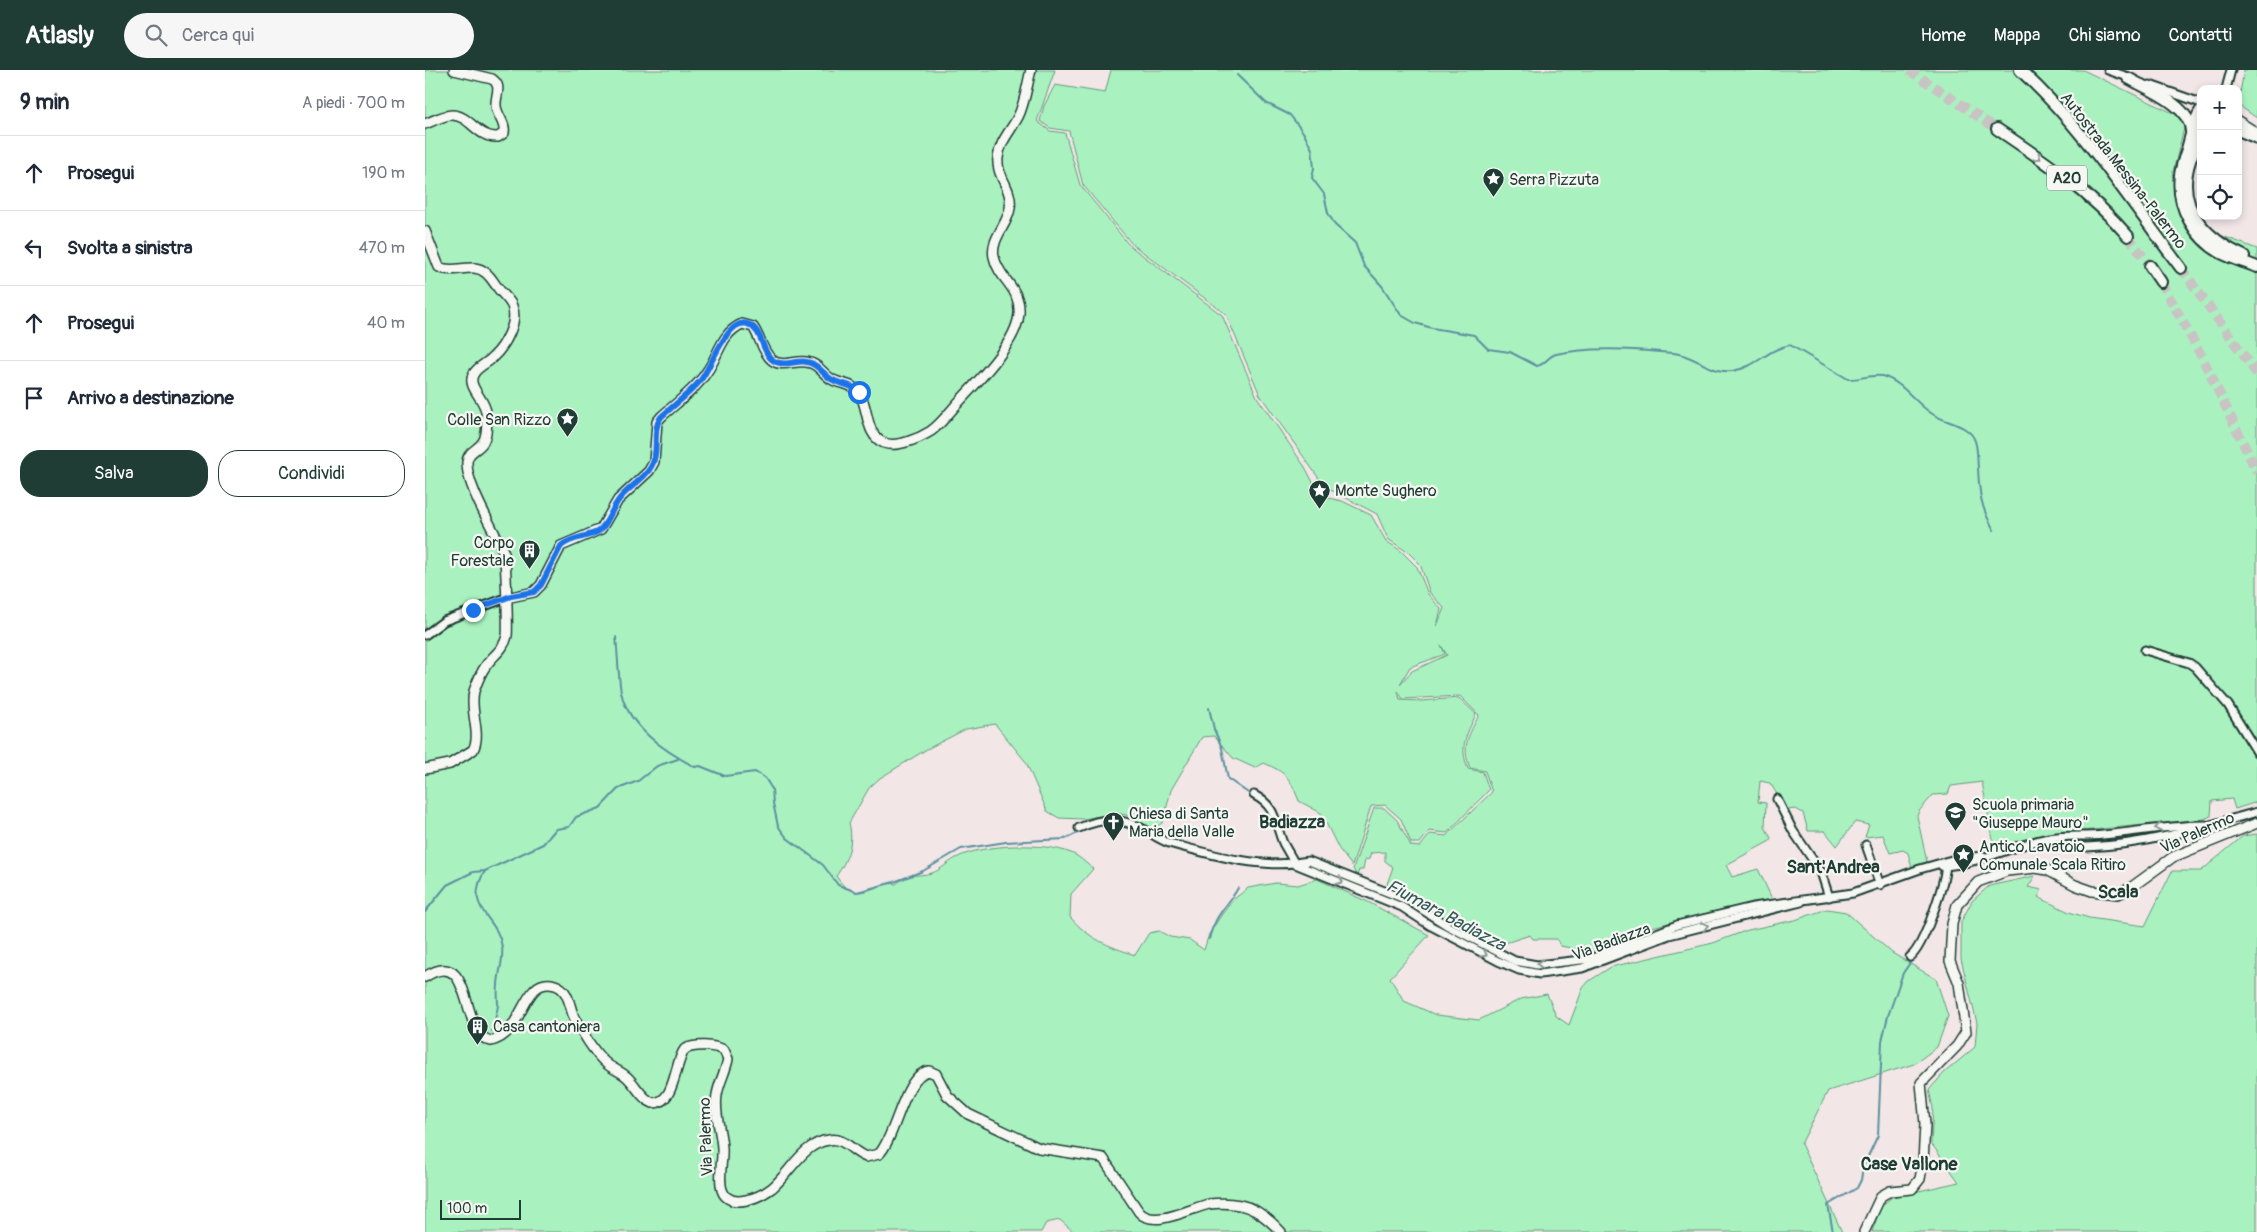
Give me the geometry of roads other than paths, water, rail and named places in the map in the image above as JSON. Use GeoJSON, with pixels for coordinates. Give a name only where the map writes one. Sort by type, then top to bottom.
{"type":"FeatureCollection","features":[{"type":"Feature","properties":{"kind":"highway","name":"Autostrada Messina-Palermo"},"geometry":{"type":"LineString","coordinates":[[2020,70],[2058,107],[2181,268]]}},
{"type":"Feature","properties":{"kind":"highway"},"geometry":{"type":"LineString","coordinates":[[2128,78],[2181,109],[2197,135]]}},
{"type":"Feature","properties":{"kind":"highway"},"geometry":{"type":"LineString","coordinates":[[2197,115],[2195,118],[2197,131]]}},
{"type":"Feature","properties":{"kind":"highway","name":"A20"},"geometry":{"type":"LineString","coordinates":[[1997,129],[2084,192],[2128,236]]}},
{"type":"Feature","properties":{"kind":"highway"},"geometry":{"type":"LineString","coordinates":[[2242,132],[2257,138]]}},
{"type":"Feature","properties":{"kind":"highway"},"geometry":{"type":"LineString","coordinates":[[2197,139],[2179,178],[2183,208],[2193,227],[2209,245],[2225,254],[2257,260]]}},
{"type":"Feature","properties":{"kind":"highway"},"geometry":{"type":"LineString","coordinates":[[2245,259],[2257,267]]}},
{"type":"Feature","properties":{"kind":"highway"},"geometry":{"type":"LineString","coordinates":[[2150,266],[2161,282]]}},
{"type":"Feature","properties":{"kind":"main road"},"geometry":{"type":"LineString","coordinates":[[425,124],[453,115],[461,117],[488,136],[498,137],[504,133],[504,125],[496,107],[498,89],[496,82],[492,79],[454,70]]}},
{"type":"Feature","properties":{"kind":"main road"},"geometry":{"type":"LineString","coordinates":[[506,598],[534,592],[541,585],[561,546],[567,542],[595,533],[601,528],[618,500],[649,471],[654,462],[657,422],[699,382],[707,372],[725,336],[742,324],[753,327],[770,357],[775,362],[786,364],[805,362],[813,364],[831,379],[855,388],[860,395],[872,430],[883,442],[895,444],[907,441],[925,434],[936,427],[982,378],[1009,342],[1019,317],[1017,293],[995,262],[993,255],[996,239],[1005,223],[1011,206],[1010,192],[999,171],[998,164],[1003,140],[1019,113],[1031,70]]}},
{"type":"Feature","properties":{"kind":"main road"},"geometry":{"type":"LineString","coordinates":[[2242,124],[2257,133]]}},
{"type":"Feature","properties":{"kind":"main road"},"geometry":{"type":"LineString","coordinates":[[425,231],[439,267],[446,270],[473,268],[483,270],[513,308],[511,327],[504,342],[493,357],[478,368],[472,376],[472,385],[485,406],[487,422],[484,438],[479,447],[470,454],[467,465],[486,519],[505,556],[507,631],[505,642],[483,669],[474,694],[472,714],[477,738],[474,748],[468,755],[454,763],[425,768]]}},
{"type":"Feature","properties":{"kind":"main road","name":"Via Palermo"},"geometry":{"type":"LineString","coordinates":[[1864,1232],[1881,1196],[1890,1192],[1912,1189],[1919,1179],[1925,1133],[1921,1083],[1957,1046],[1966,1030],[1959,983],[1952,968],[1950,958],[1955,909],[1972,888],[1985,878],[2014,870],[2040,868],[2086,889],[2118,894],[2129,889],[2173,857],[2255,824]]}},
{"type":"Feature","properties":{"kind":"main road","name":"Via Palermo"},"geometry":{"type":"LineString","coordinates":[[425,977],[443,971],[457,977],[477,1031],[484,1039],[491,1041],[504,1036],[512,1030],[525,1002],[535,990],[547,984],[558,986],[565,992],[577,1022],[603,1061],[625,1075],[645,1099],[653,1103],[661,1101],[668,1092],[675,1077],[680,1056],[685,1049],[693,1046],[714,1047],[724,1050],[727,1054],[728,1062],[718,1089],[716,1113],[722,1146],[722,1190],[727,1197],[735,1201],[749,1199],[769,1190],[783,1178],[804,1153],[826,1140],[841,1141],[863,1156],[877,1156],[887,1143],[907,1092],[921,1074],[929,1071],[936,1074],[945,1092],[959,1108],[983,1122],[1042,1149],[1092,1154],[1103,1158],[1139,1212],[1145,1217],[1170,1216],[1210,1204],[1235,1204],[1257,1211],[1272,1222],[1281,1232]]}},
{"type":"Feature","properties":{"kind":"street"},"geometry":{"type":"LineString","coordinates":[[2108,70],[2197,102]]}},
{"type":"Feature","properties":{"kind":"street"},"geometry":{"type":"LineString","coordinates":[[2227,85],[2231,70]]}},
{"type":"Feature","properties":{"kind":"street"},"geometry":{"type":"LineString","coordinates":[[425,635],[444,621],[506,598]]}},
{"type":"Feature","properties":{"kind":"street"},"geometry":{"type":"LineString","coordinates":[[2145,650],[2189,662],[2195,667],[2228,705],[2257,752]]}},
{"type":"Feature","properties":{"kind":"street"},"geometry":{"type":"LineString","coordinates":[[1253,795],[1269,805],[1283,842],[1295,864]]}},
{"type":"Feature","properties":{"kind":"street"},"geometry":{"type":"LineString","coordinates":[[1777,799],[1793,831],[1821,872],[1829,897]]}},
{"type":"Feature","properties":{"kind":"street"},"geometry":{"type":"LineString","coordinates":[[2253,813],[2255,824]]}},
{"type":"Feature","properties":{"kind":"street","name":"Via Badiazza"},"geometry":{"type":"LineString","coordinates":[[1079,828],[1100,820],[1118,820],[1134,825],[1167,842],[1240,860],[1295,864],[1309,861],[1398,895],[1421,907],[1457,931],[1520,963],[1548,964],[1604,955],[1677,925],[1790,900],[1807,900],[1853,893],[1880,885],[1915,870],[1983,856],[2050,838],[2102,836],[2179,825],[2206,825],[2253,813]]}},
{"type":"Feature","properties":{"kind":"street"},"geometry":{"type":"LineString","coordinates":[[1866,845],[1880,885]]}},
{"type":"Feature","properties":{"kind":"street","name":"Via Badiazza"},"geometry":{"type":"LineString","coordinates":[[1295,864],[1305,870],[1335,879],[1402,907],[1450,936],[1519,970],[1545,974],[1582,968],[1669,935],[1790,906],[1807,900]]}},
{"type":"Feature","properties":{"kind":"street"},"geometry":{"type":"LineString","coordinates":[[1910,957],[1918,949],[1924,935],[1939,895],[1946,864]]}},
{"type":"Feature","properties":{"kind":"street"},"geometry":{"type":"LineString","coordinates":[[1580,960],[1582,968]]}},
{"type":"Feature","properties":{"kind":"waterway"},"geometry":{"type":"LineString","coordinates":[[1237,75],[1266,103],[1290,115],[1303,132],[1312,149],[1314,168],[1312,178],[1324,194],[1328,213],[1335,225],[1355,243],[1364,266],[1382,286],[1401,315],[1415,323],[1432,328],[1474,335],[1488,349],[1510,352],[1537,366],[1556,354],[1585,350],[1615,349],[1682,354],[1717,370],[1732,371],[1748,366],[1775,350],[1790,345],[1848,379],[1882,376],[1897,383],[1934,415],[1963,428],[1972,436],[1977,448],[1981,500],[1994,530]]}},
{"type":"Feature","properties":{"kind":"waterway","name":"Fiumara Badiazza"},"geometry":{"type":"LineString","coordinates":[[616,637],[621,692],[625,705],[640,727],[661,746],[695,767],[700,766],[725,776],[755,772],[765,778],[772,789],[778,826],[787,838],[823,865],[838,885],[857,892],[894,882],[923,871],[961,849],[1006,842],[1065,839],[1090,827]]}},
{"type":"Feature","properties":{"kind":"waterway"},"geometry":{"type":"LineString","coordinates":[[1209,708],[1214,729],[1222,748],[1228,779],[1251,795]]}},
{"type":"Feature","properties":{"kind":"waterway"},"geometry":{"type":"LineString","coordinates":[[425,912],[447,885],[473,872],[485,871],[543,844],[556,829],[569,827],[576,817],[600,808],[618,789],[638,781],[657,766],[678,759]]}},
{"type":"Feature","properties":{"kind":"waterway","name":"Fiumara Badiazza"},"geometry":{"type":"LineString","coordinates":[[1109,823],[1128,828],[1163,844],[1182,850]]}},
{"type":"Feature","properties":{"kind":"waterway","name":"Fiumara Badiazza"},"geometry":{"type":"LineString","coordinates":[[2061,842],[2115,839],[2180,830]]}},
{"type":"Feature","properties":{"kind":"waterway","name":"Fiumara Badiazza"},"geometry":{"type":"LineString","coordinates":[[1314,868],[1324,870]]}},
{"type":"Feature","properties":{"kind":"waterway"},"geometry":{"type":"LineString","coordinates":[[485,871],[479,884],[477,895],[479,904],[499,936],[502,947],[502,962],[498,981],[498,1005],[492,1031]]}},
{"type":"Feature","properties":{"kind":"waterway","name":"Fiumara Badiazza"},"geometry":{"type":"LineString","coordinates":[[1359,884],[1391,899]]}},
{"type":"Feature","properties":{"kind":"waterway"},"geometry":{"type":"LineString","coordinates":[[1209,939],[1214,923],[1238,888]]}},
{"type":"Feature","properties":{"kind":"waterway","name":"Fiumara Badiazza"},"geometry":{"type":"LineString","coordinates":[[1404,905],[1443,928]]}},
{"type":"Feature","properties":{"kind":"waterway","name":"Fiumara Badiazza"},"geometry":{"type":"LineString","coordinates":[[1701,923],[1745,913]]}},
{"type":"Feature","properties":{"kind":"waterway"},"geometry":{"type":"LineString","coordinates":[[1833,1232],[1828,1205],[1857,1188],[1861,1180],[1863,1167],[1878,1135],[1882,1041],[1888,1016],[1903,973],[1914,957]]}},
{"type":"Feature","properties":{"kind":"tunnel"},"geometry":{"type":"LineString","coordinates":[[1909,70],[1997,129]]}},
{"type":"Feature","properties":{"kind":"tunnel"},"geometry":{"type":"LineString","coordinates":[[2128,236],[2150,266]]}},
{"type":"Feature","properties":{"kind":"tunnel"},"geometry":{"type":"LineString","coordinates":[[2181,268],[2257,374]]}},
{"type":"Feature","properties":{"kind":"tunnel"},"geometry":{"type":"LineString","coordinates":[[2161,282],[2202,357],[2257,472]]}},
{"type":"Feature","properties":{"kind":"place","name":"Serra Pizzuta"},"geometry":{"type":"Point","coordinates":[1493,198]}},
{"type":"Feature","properties":{"kind":"place","name":"Colle San Rizzo"},"geometry":{"type":"Point","coordinates":[567,438]}},
{"type":"Feature","properties":{"kind":"place","name":"Monte Sughero"},"geometry":{"type":"Point","coordinates":[1319,509]}},
{"type":"Feature","properties":{"kind":"place","name":"Corpo Forestale"},"geometry":{"type":"Point","coordinates":[530,570]}},
{"type":"Feature","properties":{"kind":"place","name":"Scuola primaria \"Giuseppe Mauro\""},"geometry":{"type":"Point","coordinates":[1956,832]}},
{"type":"Feature","properties":{"kind":"place","name":"Chiesa di Santa Maria della Valle"},"geometry":{"type":"Point","coordinates":[1113,841]}},
{"type":"Feature","properties":{"kind":"place","name":"Antico Lavatoio Comunale Scala Ritiro"},"geometry":{"type":"Point","coordinates":[1963,874]}},
{"type":"Feature","properties":{"kind":"place","name":"Casa cantoniera"},"geometry":{"type":"Point","coordinates":[477,1045]}},
{"type":"Feature","properties":{"kind":"district","name":"Badiazza"},"geometry":{"type":"Point","coordinates":[1292,822]}},
{"type":"Feature","properties":{"kind":"district","name":"Sant'Andrea"},"geometry":{"type":"Point","coordinates":[1833,867]}},
{"type":"Feature","properties":{"kind":"district","name":"Scala"},"geometry":{"type":"Point","coordinates":[2118,892]}},
{"type":"Feature","properties":{"kind":"district","name":"Case Vallone"},"geometry":{"type":"Point","coordinates":[1909,1164]}}]}
